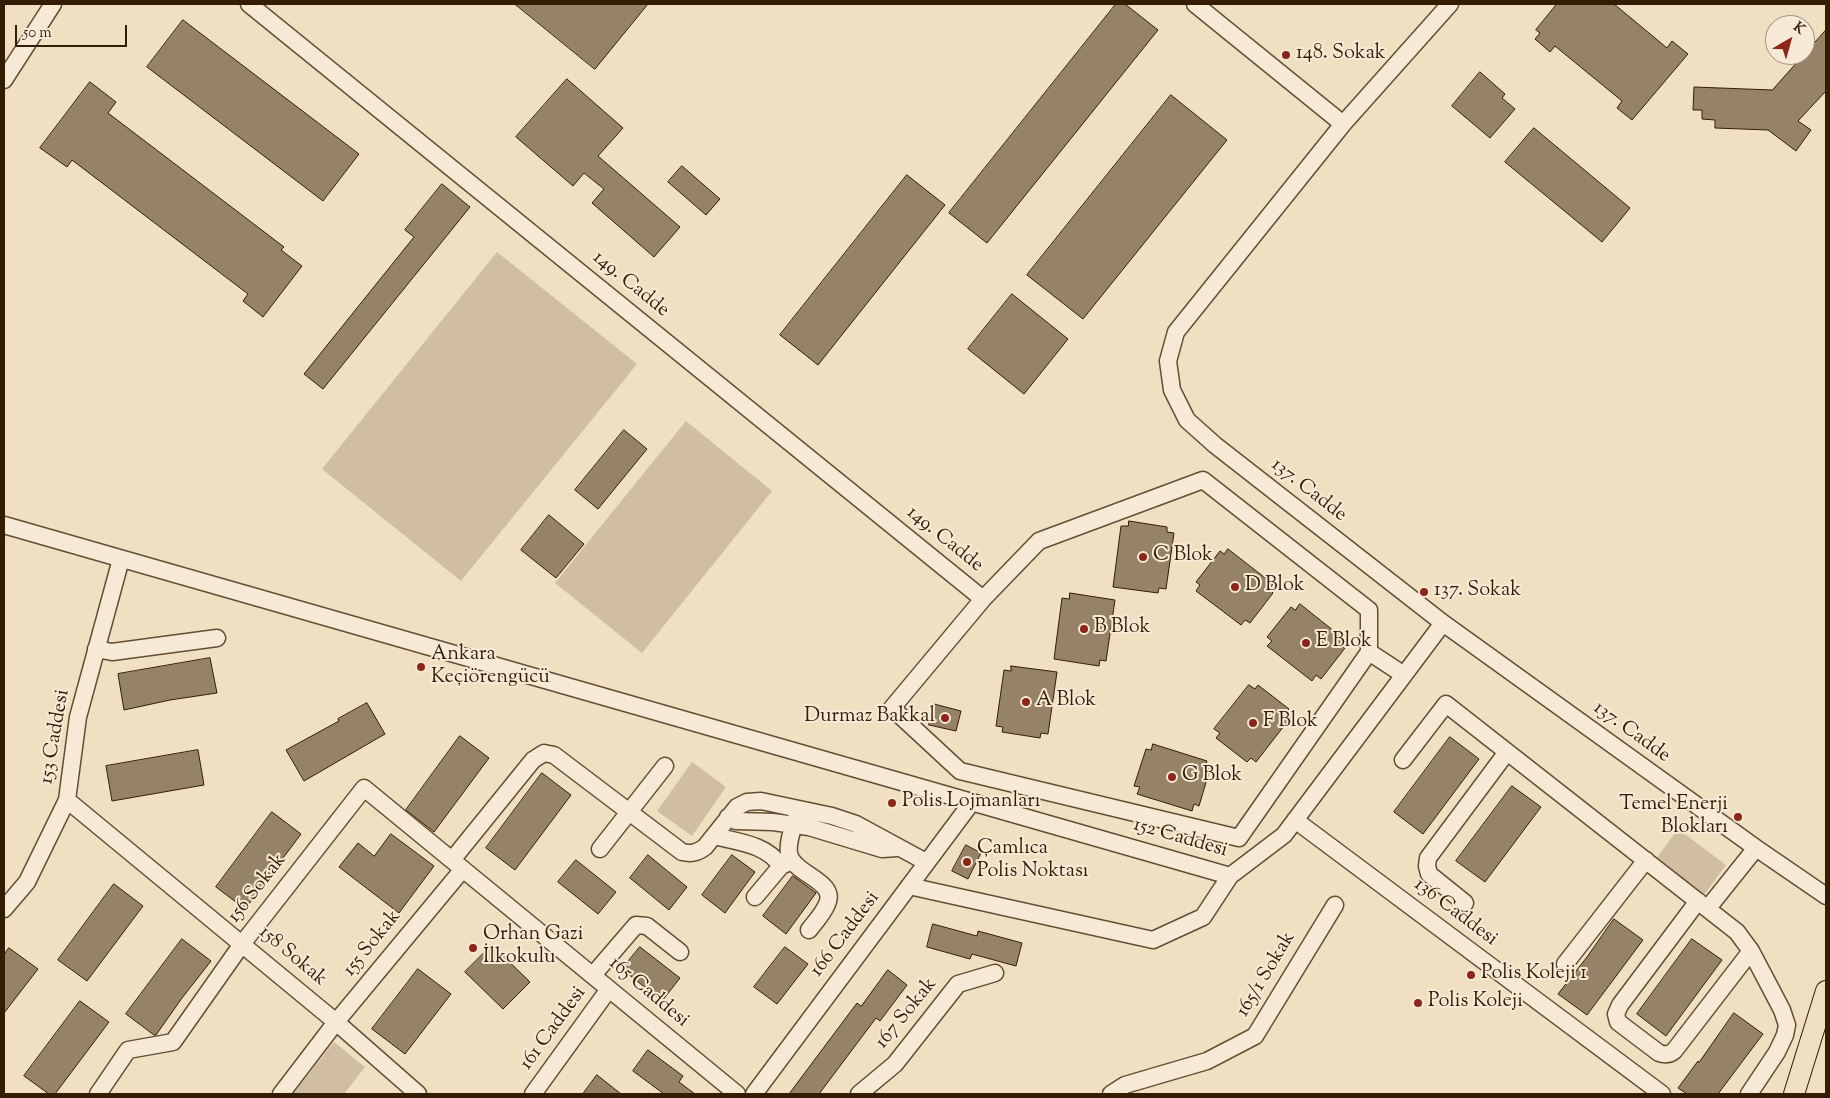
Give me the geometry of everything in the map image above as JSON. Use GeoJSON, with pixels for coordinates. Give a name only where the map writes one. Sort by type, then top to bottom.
{"type":"FeatureCollection","features":[{"type":"Feature","properties":{"kind":"main road"},"geometry":{"type":"LineString","coordinates":[[1794,1094],[1826,991]]}},
{"type":"Feature","properties":{"kind":"street"},"geometry":{"type":"LineString","coordinates":[[4,80],[53,4]]}},
{"type":"Feature","properties":{"kind":"street","name":"149. Cadde"},"geometry":{"type":"LineString","coordinates":[[249,4],[983,599]]}},
{"type":"Feature","properties":{"kind":"street"},"geometry":{"type":"LineString","coordinates":[[1195,4],[1343,124]]}},
{"type":"Feature","properties":{"kind":"street","name":"137. Cadde"},"geometry":{"type":"LineString","coordinates":[[1450,4],[1343,124],[1176,332],[1168,361],[1172,390],[1187,420],[1214,445],[1443,623],[1756,848],[1826,896]]}},
{"type":"Feature","properties":{"kind":"street"},"geometry":{"type":"LineString","coordinates":[[1203,480],[1369,610],[1370,652],[1239,838],[960,770],[892,708],[983,599],[1039,541],[1203,480]]}},
{"type":"Feature","properties":{"kind":"street","name":"152 Caddesi"},"geometry":{"type":"LineString","coordinates":[[4,525],[1230,876],[1284,835],[1443,623]]}},
{"type":"Feature","properties":{"kind":"street","name":"153 Caddesi"},"geometry":{"type":"LineString","coordinates":[[4,909],[27,882],[67,800],[78,717],[121,558]]}},
{"type":"Feature","properties":{"kind":"street"},"geometry":{"type":"LineString","coordinates":[[96,649],[112,652],[217,638]]}},
{"type":"Feature","properties":{"kind":"street"},"geometry":{"type":"LineString","coordinates":[[1370,652],[1404,675]]}},
{"type":"Feature","properties":{"kind":"street"},"geometry":{"type":"LineString","coordinates":[[1403,760],[1446,704],[1737,932],[1751,951],[1782,1010],[1787,1024],[1785,1035],[1777,1052],[1748,1094]]}},
{"type":"Feature","properties":{"kind":"street"},"geometry":{"type":"LineString","coordinates":[[1465,903],[1429,874],[1428,858],[1507,752]]}},
{"type":"Feature","properties":{"kind":"street","name":"155 Sokak"},"geometry":{"type":"LineString","coordinates":[[281,1094],[457,864],[533,760],[544,753],[554,755],[682,852],[694,853],[700,851],[738,806],[754,800],[799,808],[856,824],[926,862]]}},
{"type":"Feature","properties":{"kind":"street"},"geometry":{"type":"LineString","coordinates":[[600,849],[665,766]]}},
{"type":"Feature","properties":{"kind":"street","name":"156 Sokak"},"geometry":{"type":"LineString","coordinates":[[98,1094],[128,1050],[173,1042],[242,944],[364,788],[457,864]]}},
{"type":"Feature","properties":{"kind":"street","name":"158 Sokak"},"geometry":{"type":"LineString","coordinates":[[67,800],[336,1022],[418,1094]]}},
{"type":"Feature","properties":{"kind":"street","name":"166 Caddesi"},"geometry":{"type":"LineString","coordinates":[[754,1094],[972,802]]}},
{"type":"Feature","properties":{"kind":"street"},"geometry":{"type":"LineString","coordinates":[[755,897],[786,863],[799,808]]}},
{"type":"Feature","properties":{"kind":"street"},"geometry":{"type":"LineString","coordinates":[[728,817],[745,822],[794,825],[827,832],[882,849],[899,848]]}},
{"type":"Feature","properties":{"kind":"street","name":"136 Caddesi"},"geometry":{"type":"LineString","coordinates":[[1295,820],[1662,1094]]}},
{"type":"Feature","properties":{"kind":"street"},"geometry":{"type":"LineString","coordinates":[[714,836],[762,849],[829,891],[830,896],[827,906],[809,930]]}},
{"type":"Feature","properties":{"kind":"street"},"geometry":{"type":"LineString","coordinates":[[1751,951],[1670,1054],[1659,1053],[1618,1022],[1617,1009],[1703,905],[1756,848]]}},
{"type":"Feature","properties":{"kind":"street"},"geometry":{"type":"LineString","coordinates":[[1565,964],[1646,860]]}},
{"type":"Feature","properties":{"kind":"street","name":"165 Caddesi"},"geometry":{"type":"LineString","coordinates":[[457,864],[737,1094]]}},
{"type":"Feature","properties":{"kind":"street"},"geometry":{"type":"LineString","coordinates":[[909,886],[1153,940],[1203,917],[1230,876]]}},
{"type":"Feature","properties":{"kind":"street","name":"165/1 Sokak"},"geometry":{"type":"LineString","coordinates":[[1111,1094],[1125,1085],[1206,1061],[1255,1036],[1334,905]]}},
{"type":"Feature","properties":{"kind":"street"},"geometry":{"type":"LineString","coordinates":[[593,975],[633,927],[640,924],[647,926],[680,952]]}},
{"type":"Feature","properties":{"kind":"street","name":"167 Sokak"},"geometry":{"type":"LineString","coordinates":[[859,1094],[895,1064],[958,984],[995,973]]}},
{"type":"Feature","properties":{"kind":"street","name":"161 Caddesi"},"geometry":{"type":"LineString","coordinates":[[534,1094],[609,989]]}},
{"type":"Feature","properties":{"kind":"shaded area"},"geometry":{"type":"Polygon","coordinates":[[[497,252],[637,364],[461,581],[322,469],[497,252]]]}},
{"type":"Feature","properties":{"kind":"shaded area"},"geometry":{"type":"Polygon","coordinates":[[[686,421],[772,491],[642,653],[555,583],[686,421]]]}},
{"type":"Feature","properties":{"kind":"shaded area"},"geometry":{"type":"Polygon","coordinates":[[[692,762],[726,787],[692,836],[657,811],[692,762]]]}},
{"type":"Feature","properties":{"kind":"shaded area"},"geometry":{"type":"Polygon","coordinates":[[[1678,829],[1726,865],[1704,895],[1656,859],[1678,829]]]}},
{"type":"Feature","properties":{"kind":"shaded area"},"geometry":{"type":"Polygon","coordinates":[[[334,1042],[365,1067],[344,1094],[293,1094],[334,1042]]]}},
{"type":"Feature","properties":{"kind":"building"},"geometry":{"type":"Polygon","coordinates":[[[515,4],[648,4],[595,69],[515,4]]]}},
{"type":"Feature","properties":{"kind":"building"},"geometry":{"type":"Polygon","coordinates":[[[1116,4],[1125,4],[1158,30],[987,243],[949,213],[1116,4]]]}},
{"type":"Feature","properties":{"kind":"building"},"geometry":{"type":"Polygon","coordinates":[[[1557,4],[1614,4],[1667,48],[1672,41],[1688,54],[1632,120],[1617,108],[1622,101],[1555,46],[1550,52],[1535,39],[1540,33],[1536,30],[1557,4]]]}},
{"type":"Feature","properties":{"kind":"building"},"geometry":{"type":"Polygon","coordinates":[[[183,20],[359,154],[323,201],[147,67],[183,20]]]}},
{"type":"Feature","properties":{"kind":"building"},"geometry":{"type":"Polygon","coordinates":[[[1826,30],[1826,91],[1798,121],[1811,130],[1796,151],[1768,130],[1715,128],[1715,120],[1702,119],[1702,110],[1693,110],[1694,87],[1772,90],[1794,65],[1815,65],[1815,42],[1826,30]]]}},
{"type":"Feature","properties":{"kind":"building"},"geometry":{"type":"Polygon","coordinates":[[[1480,72],[1505,94],[1502,98],[1515,109],[1490,138],[1452,106],[1480,72]]]}},
{"type":"Feature","properties":{"kind":"building"},"geometry":{"type":"Polygon","coordinates":[[[567,79],[623,128],[598,156],[680,227],[654,257],[592,203],[604,189],[584,173],[573,186],[516,137],[567,79]]]}},
{"type":"Feature","properties":{"kind":"building"},"geometry":{"type":"Polygon","coordinates":[[[90,82],[116,102],[108,113],[284,247],[281,250],[302,266],[263,317],[243,301],[248,294],[72,160],[67,167],[40,148],[90,82]]]}},
{"type":"Feature","properties":{"kind":"building"},"geometry":{"type":"Polygon","coordinates":[[[1171,95],[1227,140],[1083,319],[1027,275],[1171,95]]]}},
{"type":"Feature","properties":{"kind":"building"},"geometry":{"type":"Polygon","coordinates":[[[1534,128],[1630,208],[1602,242],[1505,162],[1534,128]]]}},
{"type":"Feature","properties":{"kind":"building"},"geometry":{"type":"Polygon","coordinates":[[[682,166],[720,199],[706,215],[668,182],[682,166]]]}},
{"type":"Feature","properties":{"kind":"building"},"geometry":{"type":"Polygon","coordinates":[[[907,175],[945,205],[818,365],[780,335],[907,175]]]}},
{"type":"Feature","properties":{"kind":"building"},"geometry":{"type":"Polygon","coordinates":[[[442,184],[470,207],[323,389],[304,374],[414,237],[405,230],[442,184]]]}},
{"type":"Feature","properties":{"kind":"building"},"geometry":{"type":"Polygon","coordinates":[[[1012,294],[1068,339],[1024,394],[968,349],[1012,294]]]}},
{"type":"Feature","properties":{"kind":"building"},"geometry":{"type":"Polygon","coordinates":[[[624,430],[647,449],[598,509],[575,490],[624,430]]]}},
{"type":"Feature","properties":{"kind":"building"},"geometry":{"type":"Polygon","coordinates":[[[549,515],[584,544],[556,578],[521,550],[549,515]]]}},
{"type":"Feature","properties":{"kind":"building","name":"C Blok"},"geometry":{"type":"Polygon","coordinates":[[[1129,521],[1167,527],[1167,532],[1174,533],[1166,589],[1159,588],[1158,593],[1113,587],[1121,526],[1128,526],[1129,521]]]}},
{"type":"Feature","properties":{"kind":"building","name":"D Blok"},"geometry":{"type":"Polygon","coordinates":[[[1228,549],[1273,584],[1269,589],[1273,593],[1250,623],[1245,620],[1241,625],[1196,591],[1200,585],[1196,582],[1220,551],[1224,554],[1228,549]]]}},
{"type":"Feature","properties":{"kind":"building","name":"B Blok"},"geometry":{"type":"Polygon","coordinates":[[[1070,593],[1115,600],[1106,661],[1100,660],[1099,666],[1054,659],[1062,598],[1069,599],[1070,593]]]}},
{"type":"Feature","properties":{"kind":"building","name":"E Blok"},"geometry":{"type":"Polygon","coordinates":[[[1300,604],[1344,639],[1340,645],[1345,648],[1321,679],[1316,675],[1312,681],[1267,646],[1272,641],[1267,637],[1291,607],[1295,610],[1300,604]]]}},
{"type":"Feature","properties":{"kind":"building"},"geometry":{"type":"Polygon","coordinates":[[[210,658],[217,693],[170,700],[124,710],[118,674],[210,658]]]}},
{"type":"Feature","properties":{"kind":"building","name":"A Blok"},"geometry":{"type":"Polygon","coordinates":[[[1011,666],[1057,672],[1048,734],[1041,733],[1040,738],[1002,732],[1003,727],[996,726],[1004,670],[1011,671],[1011,666]]]}},
{"type":"Feature","properties":{"kind":"building","name":"F Blok"},"geometry":{"type":"Polygon","coordinates":[[[1249,685],[1255,689],[1258,685],[1289,709],[1285,713],[1291,717],[1256,762],[1251,758],[1247,762],[1216,738],[1220,733],[1214,729],[1249,685]]]}},
{"type":"Feature","properties":{"kind":"building"},"geometry":{"type":"Polygon","coordinates":[[[367,703],[385,734],[304,781],[286,750],[339,721],[338,719],[367,703]]]}},
{"type":"Feature","properties":{"kind":"building","name":"Durmaz Bakkal"},"geometry":{"type":"Polygon","coordinates":[[[934,704],[961,711],[956,731],[929,725],[934,704]]]}},
{"type":"Feature","properties":{"kind":"building"},"geometry":{"type":"Polygon","coordinates":[[[460,736],[489,758],[434,832],[406,810],[460,736]]]}},
{"type":"Feature","properties":{"kind":"building"},"geometry":{"type":"Polygon","coordinates":[[[1450,737],[1479,759],[1423,834],[1394,812],[1450,737]]]}},
{"type":"Feature","properties":{"kind":"building","name":"G Blok"},"geometry":{"type":"Polygon","coordinates":[[[1153,744],[1207,761],[1205,767],[1210,769],[1199,806],[1194,804],[1192,811],[1137,794],[1140,787],[1134,786],[1146,749],[1151,750],[1153,744]]]}},
{"type":"Feature","properties":{"kind":"building"},"geometry":{"type":"Polygon","coordinates":[[[198,750],[204,785],[112,801],[106,766],[198,750]]]}},
{"type":"Feature","properties":{"kind":"building"},"geometry":{"type":"Polygon","coordinates":[[[542,773],[571,795],[515,870],[486,848],[542,773]]]}},
{"type":"Feature","properties":{"kind":"building"},"geometry":{"type":"Polygon","coordinates":[[[1512,786],[1541,807],[1485,882],[1456,861],[1512,786]]]}},
{"type":"Feature","properties":{"kind":"building"},"geometry":{"type":"Polygon","coordinates":[[[272,812],[301,834],[245,909],[216,887],[272,812]]]}},
{"type":"Feature","properties":{"kind":"building"},"geometry":{"type":"Polygon","coordinates":[[[391,834],[434,866],[399,913],[339,867],[358,843],[374,856],[391,834]]]}},
{"type":"Feature","properties":{"kind":"building","name":"Çamlıca Polis Noktası"},"geometry":{"type":"Polygon","coordinates":[[[966,845],[981,853],[968,879],[952,871],[966,845]]]}},
{"type":"Feature","properties":{"kind":"building"},"geometry":{"type":"Polygon","coordinates":[[[648,855],[687,887],[669,910],[630,878],[648,855]]]}},
{"type":"Feature","properties":{"kind":"building"},"geometry":{"type":"Polygon","coordinates":[[[732,855],[755,872],[725,913],[702,895],[732,855]]]}},
{"type":"Feature","properties":{"kind":"building"},"geometry":{"type":"Polygon","coordinates":[[[576,860],[616,892],[598,914],[558,882],[576,860]]]}},
{"type":"Feature","properties":{"kind":"building"},"geometry":{"type":"Polygon","coordinates":[[[793,876],[816,893],[786,934],[763,916],[793,876]]]}},
{"type":"Feature","properties":{"kind":"building"},"geometry":{"type":"Polygon","coordinates":[[[114,884],[143,906],[87,981],[58,960],[114,884]]]}},
{"type":"Feature","properties":{"kind":"building"},"geometry":{"type":"Polygon","coordinates":[[[1614,919],[1643,940],[1587,1015],[1558,994],[1614,919]]]}},
{"type":"Feature","properties":{"kind":"building"},"geometry":{"type":"Polygon","coordinates":[[[933,924],[977,936],[978,931],[1022,943],[1016,966],[972,954],[970,959],[927,947],[933,924]]]}},
{"type":"Feature","properties":{"kind":"building"},"geometry":{"type":"Polygon","coordinates":[[[182,939],[211,961],[156,1035],[154,1035],[126,1014],[182,939]]]}},
{"type":"Feature","properties":{"kind":"building"},"geometry":{"type":"Polygon","coordinates":[[[1692,939],[1722,960],[1666,1036],[1637,1014],[1692,939]]]}},
{"type":"Feature","properties":{"kind":"building"},"geometry":{"type":"Polygon","coordinates":[[[492,945],[530,982],[503,1009],[465,972],[492,945]]]}},
{"type":"Feature","properties":{"kind":"building"},"geometry":{"type":"Polygon","coordinates":[[[640,947],[680,978],[662,1001],[622,969],[640,947]]]}},
{"type":"Feature","properties":{"kind":"building"},"geometry":{"type":"Polygon","coordinates":[[[785,947],[808,964],[777,1004],[754,987],[785,947]]]}},
{"type":"Feature","properties":{"kind":"building"},"geometry":{"type":"Polygon","coordinates":[[[9,948],[38,969],[4,1013],[4,955],[9,948]]]}},
{"type":"Feature","properties":{"kind":"building"},"geometry":{"type":"Polygon","coordinates":[[[418,969],[451,994],[405,1054],[372,1029],[418,969]]]}},
{"type":"Feature","properties":{"kind":"building"},"geometry":{"type":"Polygon","coordinates":[[[888,970],[907,985],[880,1021],[876,1018],[819,1094],[789,1094],[857,1003],[861,1006],[888,970]]]}},
{"type":"Feature","properties":{"kind":"building"},"geometry":{"type":"Polygon","coordinates":[[[80,1001],[109,1022],[55,1094],[49,1094],[24,1076],[80,1001]]]}},
{"type":"Feature","properties":{"kind":"building"},"geometry":{"type":"Polygon","coordinates":[[[1734,1013],[1763,1034],[1718,1094],[1687,1094],[1678,1088],[1734,1013]]]}},
{"type":"Feature","properties":{"kind":"building"},"geometry":{"type":"Polygon","coordinates":[[[648,1050],[683,1076],[679,1082],[695,1094],[664,1094],[633,1071],[648,1050]]]}},
{"type":"Feature","properties":{"kind":"building"},"geometry":{"type":"Polygon","coordinates":[[[597,1075],[621,1094],[583,1094],[597,1075]]]}},
{"type":"Feature","properties":{"kind":"place","name":"148. Sokak"},"geometry":{"type":"Point","coordinates":[1286,55]}},
{"type":"Feature","properties":{"kind":"place","name":"C Blok"},"geometry":{"type":"Point","coordinates":[1143,557]}},
{"type":"Feature","properties":{"kind":"place","name":"D Blok"},"geometry":{"type":"Point","coordinates":[1235,587]}},
{"type":"Feature","properties":{"kind":"place","name":"137. Sokak"},"geometry":{"type":"Point","coordinates":[1424,592]}},
{"type":"Feature","properties":{"kind":"place","name":"B Blok"},"geometry":{"type":"Point","coordinates":[1084,629]}},
{"type":"Feature","properties":{"kind":"place","name":"E Blok"},"geometry":{"type":"Point","coordinates":[1306,643]}},
{"type":"Feature","properties":{"kind":"place","name":"Ankara Keçiörengücü"},"geometry":{"type":"Point","coordinates":[421,667]}},
{"type":"Feature","properties":{"kind":"place","name":"A Blok"},"geometry":{"type":"Point","coordinates":[1026,702]}},
{"type":"Feature","properties":{"kind":"place","name":"Durmaz Bakkal"},"geometry":{"type":"Point","coordinates":[945,718]}},
{"type":"Feature","properties":{"kind":"place","name":"F Blok"},"geometry":{"type":"Point","coordinates":[1253,723]}},
{"type":"Feature","properties":{"kind":"place","name":"G Blok"},"geometry":{"type":"Point","coordinates":[1172,777]}},
{"type":"Feature","properties":{"kind":"place","name":"Polis Lojmanları"},"geometry":{"type":"Point","coordinates":[892,803]}},
{"type":"Feature","properties":{"kind":"place","name":"Temel Enerji Blokları"},"geometry":{"type":"Point","coordinates":[1738,817]}},
{"type":"Feature","properties":{"kind":"place","name":"Çamlıca Polis Noktası"},"geometry":{"type":"Point","coordinates":[967,862]}},
{"type":"Feature","properties":{"kind":"place","name":"Orhan Gazi İlkokulu"},"geometry":{"type":"Point","coordinates":[473,948]}},
{"type":"Feature","properties":{"kind":"place","name":"Polis Koleji 1"},"geometry":{"type":"Point","coordinates":[1471,975]}},
{"type":"Feature","properties":{"kind":"place","name":"Polis Koleji"},"geometry":{"type":"Point","coordinates":[1418,1003]}}]}
